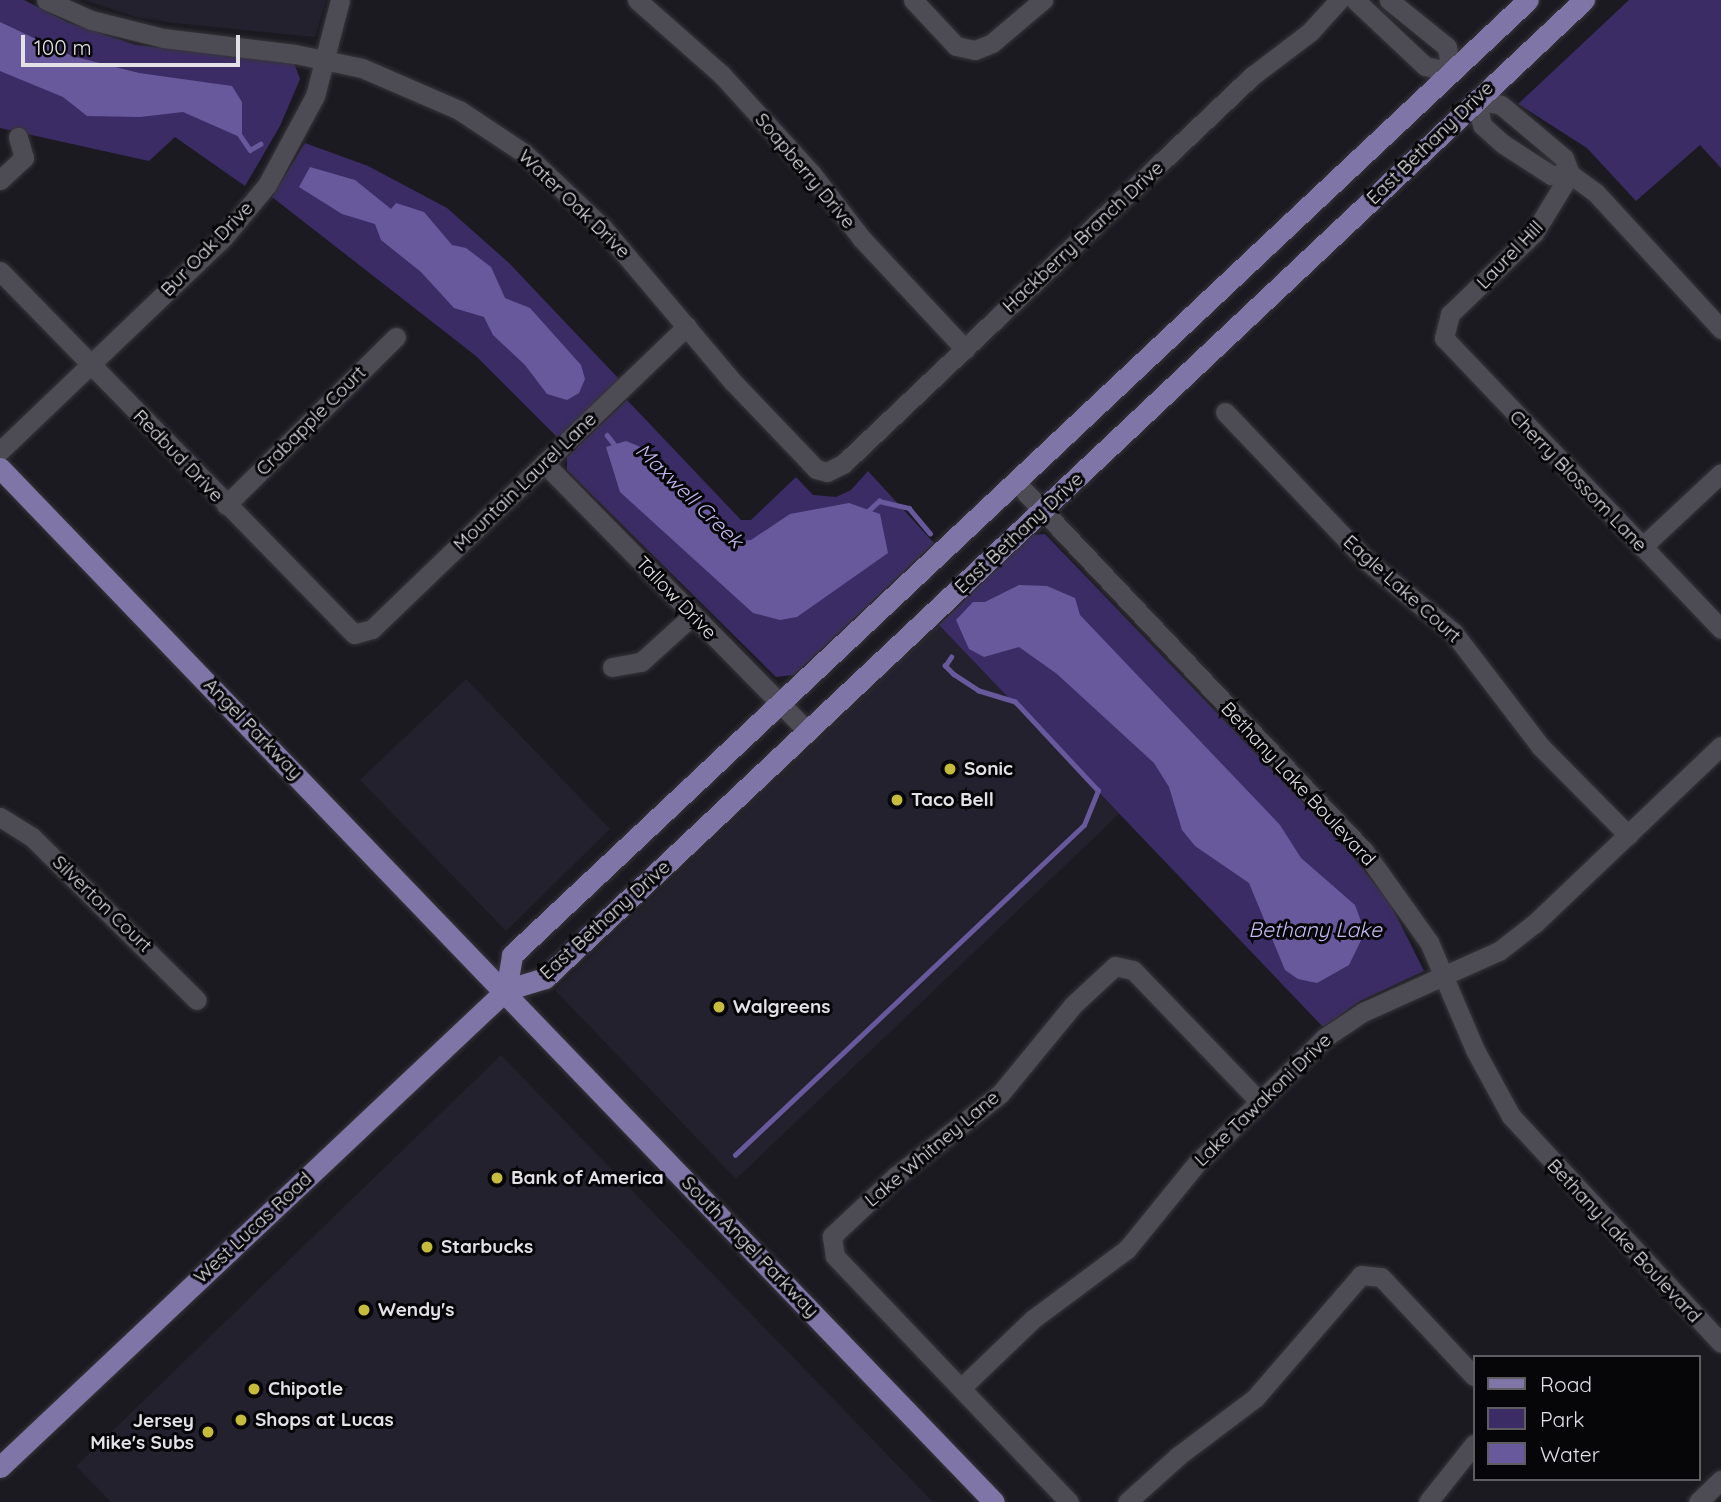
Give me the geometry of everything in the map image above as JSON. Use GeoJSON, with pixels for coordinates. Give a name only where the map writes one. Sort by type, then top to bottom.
{"type":"FeatureCollection","features":[{"type":"Feature","properties":{"kind":"main road","name":"East Bethany Drive"},"geometry":{"type":"LineString","coordinates":[[1528,0],[512,955],[506,990],[545,978],[1584,0]]}},
{"type":"Feature","properties":{"kind":"main road"},"geometry":{"type":"LineString","coordinates":[[1451,72],[1476,100]]}},
{"type":"Feature","properties":{"kind":"main road","name":"Angel Parkway"},"geometry":{"type":"LineString","coordinates":[[0,468],[506,990]]}},
{"type":"Feature","properties":{"kind":"main road","name":"West Lucas Road"},"geometry":{"type":"LineString","coordinates":[[0,1467],[506,990]]}},
{"type":"Feature","properties":{"kind":"main road","name":"South Angel Parkway"},"geometry":{"type":"LineString","coordinates":[[506,990],[994,1502]]}},
{"type":"Feature","properties":{"kind":"street","name":"Water Oak Drive"},"geometry":{"type":"LineString","coordinates":[[46,0],[91,20],[163,38],[326,59],[362,68],[459,110],[524,153],[602,227],[687,326],[816,468],[827,472]]}},
{"type":"Feature","properties":{"kind":"street","name":"Bur Oak Drive"},"geometry":{"type":"LineString","coordinates":[[0,451],[215,245],[267,185],[300,129],[326,59],[340,0]]}},
{"type":"Feature","properties":{"kind":"street","name":"Soapberry Drive"},"geometry":{"type":"LineString","coordinates":[[637,0],[720,74],[813,174],[862,239],[965,349]]}},
{"type":"Feature","properties":{"kind":"street"},"geometry":{"type":"LineString","coordinates":[[913,0],[956,46],[975,50],[992,43],[1043,0]]}},
{"type":"Feature","properties":{"kind":"street","name":"Hackberry Branch Drive"},"geometry":{"type":"LineString","coordinates":[[827,472],[843,464],[1339,0]]}},
{"type":"Feature","properties":{"kind":"street"},"geometry":{"type":"LineString","coordinates":[[1355,0],[1425,66],[1451,72],[1447,47],[1389,0]]}},
{"type":"Feature","properties":{"kind":"street"},"geometry":{"type":"LineString","coordinates":[[1570,174],[1551,175],[1503,144],[1482,125],[1476,100],[1501,105],[1564,158],[1570,174],[1596,193],[1721,329]]}},
{"type":"Feature","properties":{"kind":"street"},"geometry":{"type":"LineString","coordinates":[[0,180],[24,158],[18,137]]}},
{"type":"Feature","properties":{"kind":"street","name":"Laurel Hill"},"geometry":{"type":"LineString","coordinates":[[1444,329],[1450,314],[1534,233],[1570,174]]}},
{"type":"Feature","properties":{"kind":"street","name":"Redbud Drive"},"geometry":{"type":"LineString","coordinates":[[0,271],[348,632],[361,634]]}},
{"type":"Feature","properties":{"kind":"street","name":"Mountain Laurel Lane"},"geometry":{"type":"LineString","coordinates":[[361,634],[373,629],[687,326]]}},
{"type":"Feature","properties":{"kind":"street","name":"Cherry Blossom Lane"},"geometry":{"type":"LineString","coordinates":[[1444,329],[1448,346],[1721,629]]}},
{"type":"Feature","properties":{"kind":"street","name":"Crabapple Court"},"geometry":{"type":"LineString","coordinates":[[226,505],[396,337]]}},
{"type":"Feature","properties":{"kind":"street","name":"Eagle Lake Court"},"geometry":{"type":"LineString","coordinates":[[1225,412],[1368,562],[1453,632],[1541,747],[1628,835]]}},
{"type":"Feature","properties":{"kind":"street","name":"Tallow Drive"},"geometry":{"type":"LineString","coordinates":[[544,463],[808,732]]}},
{"type":"Feature","properties":{"kind":"street"},"geometry":{"type":"LineString","coordinates":[[1642,547],[1721,473]]}},
{"type":"Feature","properties":{"kind":"street","name":"Bethany Lake Boulevard"},"geometry":{"type":"LineString","coordinates":[[1016,482],[1364,851],[1429,942],[1511,1116],[1721,1343]]}},
{"type":"Feature","properties":{"kind":"street"},"geometry":{"type":"LineString","coordinates":[[612,667],[641,662],[693,615]]}},
{"type":"Feature","properties":{"kind":"street","name":"Lake Tawakoni Drive"},"geometry":{"type":"LineString","coordinates":[[962,1387],[1033,1319],[1127,1249],[1197,1163],[1259,1101],[1343,1025],[1443,975],[1499,951],[1628,835],[1721,746]]}},
{"type":"Feature","properties":{"kind":"street","name":"Silverton Court"},"geometry":{"type":"LineString","coordinates":[[0,817],[32,836],[197,1000]]}},
{"type":"Feature","properties":{"kind":"street","name":"Lake Whitney Lane"},"geometry":{"type":"LineString","coordinates":[[962,1387],[835,1256],[831,1241],[835,1232],[896,1176],[993,1100],[1073,1005],[1115,966],[1133,970],[1259,1101]]}},
{"type":"Feature","properties":{"kind":"street"},"geometry":{"type":"LineString","coordinates":[[1127,1502],[1178,1455],[1255,1398],[1361,1275],[1381,1278],[1472,1374]]}},
{"type":"Feature","properties":{"kind":"street"},"geometry":{"type":"LineString","coordinates":[[962,1387],[1069,1502]]}},
{"type":"Feature","properties":{"kind":"street"},"geometry":{"type":"LineString","coordinates":[[1428,1502],[1472,1447]]}},
{"type":"Feature","properties":{"kind":"street"},"geometry":{"type":"LineString","coordinates":[[1698,1502],[1721,1480]]}},
{"type":"Feature","properties":{"kind":"shaded area"},"geometry":{"type":"Polygon","coordinates":[[[84,0],[326,0],[315,37],[173,23],[136,17],[84,0]]]}},
{"type":"Feature","properties":{"kind":"shaded area"},"geometry":{"type":"Polygon","coordinates":[[[939,625],[1119,814],[736,1179],[555,990],[939,625]]]}},
{"type":"Feature","properties":{"kind":"shaded area"},"geometry":{"type":"Polygon","coordinates":[[[466,679],[610,829],[506,931],[360,780],[466,679]]]}},
{"type":"Feature","properties":{"kind":"shaded area"},"geometry":{"type":"Polygon","coordinates":[[[501,1055],[933,1502],[111,1502],[76,1466],[501,1055]]]}},
{"type":"Feature","properties":{"kind":"green space"},"geometry":{"type":"Polygon","coordinates":[[[0,0],[24,0],[67,22],[136,45],[294,63],[300,79],[280,126],[245,186],[175,137],[149,161],[0,128],[0,0]]]}},
{"type":"Feature","properties":{"kind":"green space"},"geometry":{"type":"Polygon","coordinates":[[[1629,0],[1721,0],[1721,168],[1700,145],[1636,201],[1587,148],[1518,104],[1629,0]]]}},
{"type":"Feature","properties":{"kind":"green space"},"geometry":{"type":"Polygon","coordinates":[[[305,143],[368,166],[447,208],[509,263],[619,379],[558,438],[476,356],[272,197],[305,143]]]}},
{"type":"Feature","properties":{"kind":"green space"},"geometry":{"type":"Polygon","coordinates":[[[627,400],[741,520],[751,520],[796,477],[813,495],[836,497],[851,490],[868,471],[934,543],[794,675],[776,677],[567,470],[567,457],[627,400]]]}},
{"type":"Feature","properties":{"kind":"green space"},"geometry":{"type":"Polygon","coordinates":[[[1045,534],[1341,842],[1390,903],[1424,971],[1360,1001],[1323,1027],[939,625],[1032,535],[1045,534]]]}},
{"type":"Feature","properties":{"kind":"water"},"geometry":{"type":"Polygon","coordinates":[[[0,22],[72,56],[139,73],[232,86],[242,102],[242,138],[183,112],[140,117],[87,116],[63,97],[0,71],[0,22]]]}},
{"type":"Feature","properties":{"kind":"water"},"geometry":{"type":"Polygon","coordinates":[[[310,167],[355,180],[391,209],[396,203],[424,212],[452,245],[466,248],[491,267],[505,298],[530,308],[581,365],[585,379],[579,393],[567,400],[547,394],[525,365],[493,335],[484,317],[454,308],[421,272],[381,240],[375,224],[342,214],[299,187],[310,167]]]}},
{"type":"Feature","properties":{"kind":"water"},"geometry":{"type":"Polygon","coordinates":[[[626,441],[650,451],[739,541],[751,540],[790,514],[849,503],[880,514],[888,553],[797,617],[780,620],[753,613],[620,492],[606,447],[626,441]]]}},
{"type":"Feature","properties":{"kind":"water","name":"Bethany Lake"},"geometry":{"type":"Polygon","coordinates":[[[1019,585],[1047,586],[1075,598],[1080,615],[1280,825],[1301,858],[1355,905],[1365,932],[1349,965],[1317,983],[1298,979],[1285,970],[1249,883],[1195,846],[1182,830],[1169,787],[1154,763],[1057,674],[1019,647],[984,657],[969,649],[956,620],[973,602],[985,602],[1019,585]]]}},
{"type":"Feature","properties":{"kind":"waterway","name":"Maxwell Creek"},"geometry":{"type":"LineString","coordinates":[[240,135],[250,150],[260,144]]}},
{"type":"Feature","properties":{"kind":"waterway","name":"Maxwell Creek"},"geometry":{"type":"LineString","coordinates":[[607,435],[617,448]]}},
{"type":"Feature","properties":{"kind":"waterway","name":"Maxwell Creek"},"geometry":{"type":"LineString","coordinates":[[866,513],[879,501],[909,508],[930,533]]}},
{"type":"Feature","properties":{"kind":"waterway"},"geometry":{"type":"LineString","coordinates":[[735,1155],[1084,825],[1098,791],[1015,702],[979,691],[954,675],[945,666],[951,657]]}},
{"type":"Feature","properties":{"kind":"place","name":"Sonic"},"geometry":{"type":"Point","coordinates":[950,769]}},
{"type":"Feature","properties":{"kind":"place","name":"Taco Bell"},"geometry":{"type":"Point","coordinates":[897,800]}},
{"type":"Feature","properties":{"kind":"place","name":"Walgreens"},"geometry":{"type":"Point","coordinates":[719,1007]}},
{"type":"Feature","properties":{"kind":"place","name":"Bank of America"},"geometry":{"type":"Point","coordinates":[497,1178]}},
{"type":"Feature","properties":{"kind":"place","name":"Starbucks"},"geometry":{"type":"Point","coordinates":[427,1247]}},
{"type":"Feature","properties":{"kind":"place","name":"Wendy's"},"geometry":{"type":"Point","coordinates":[364,1310]}},
{"type":"Feature","properties":{"kind":"place","name":"Chipotle"},"geometry":{"type":"Point","coordinates":[254,1389]}},
{"type":"Feature","properties":{"kind":"place","name":"Shops at Lucas"},"geometry":{"type":"Point","coordinates":[241,1420]}},
{"type":"Feature","properties":{"kind":"place","name":"Jersey Mike's Subs"},"geometry":{"type":"Point","coordinates":[208,1432]}}]}
